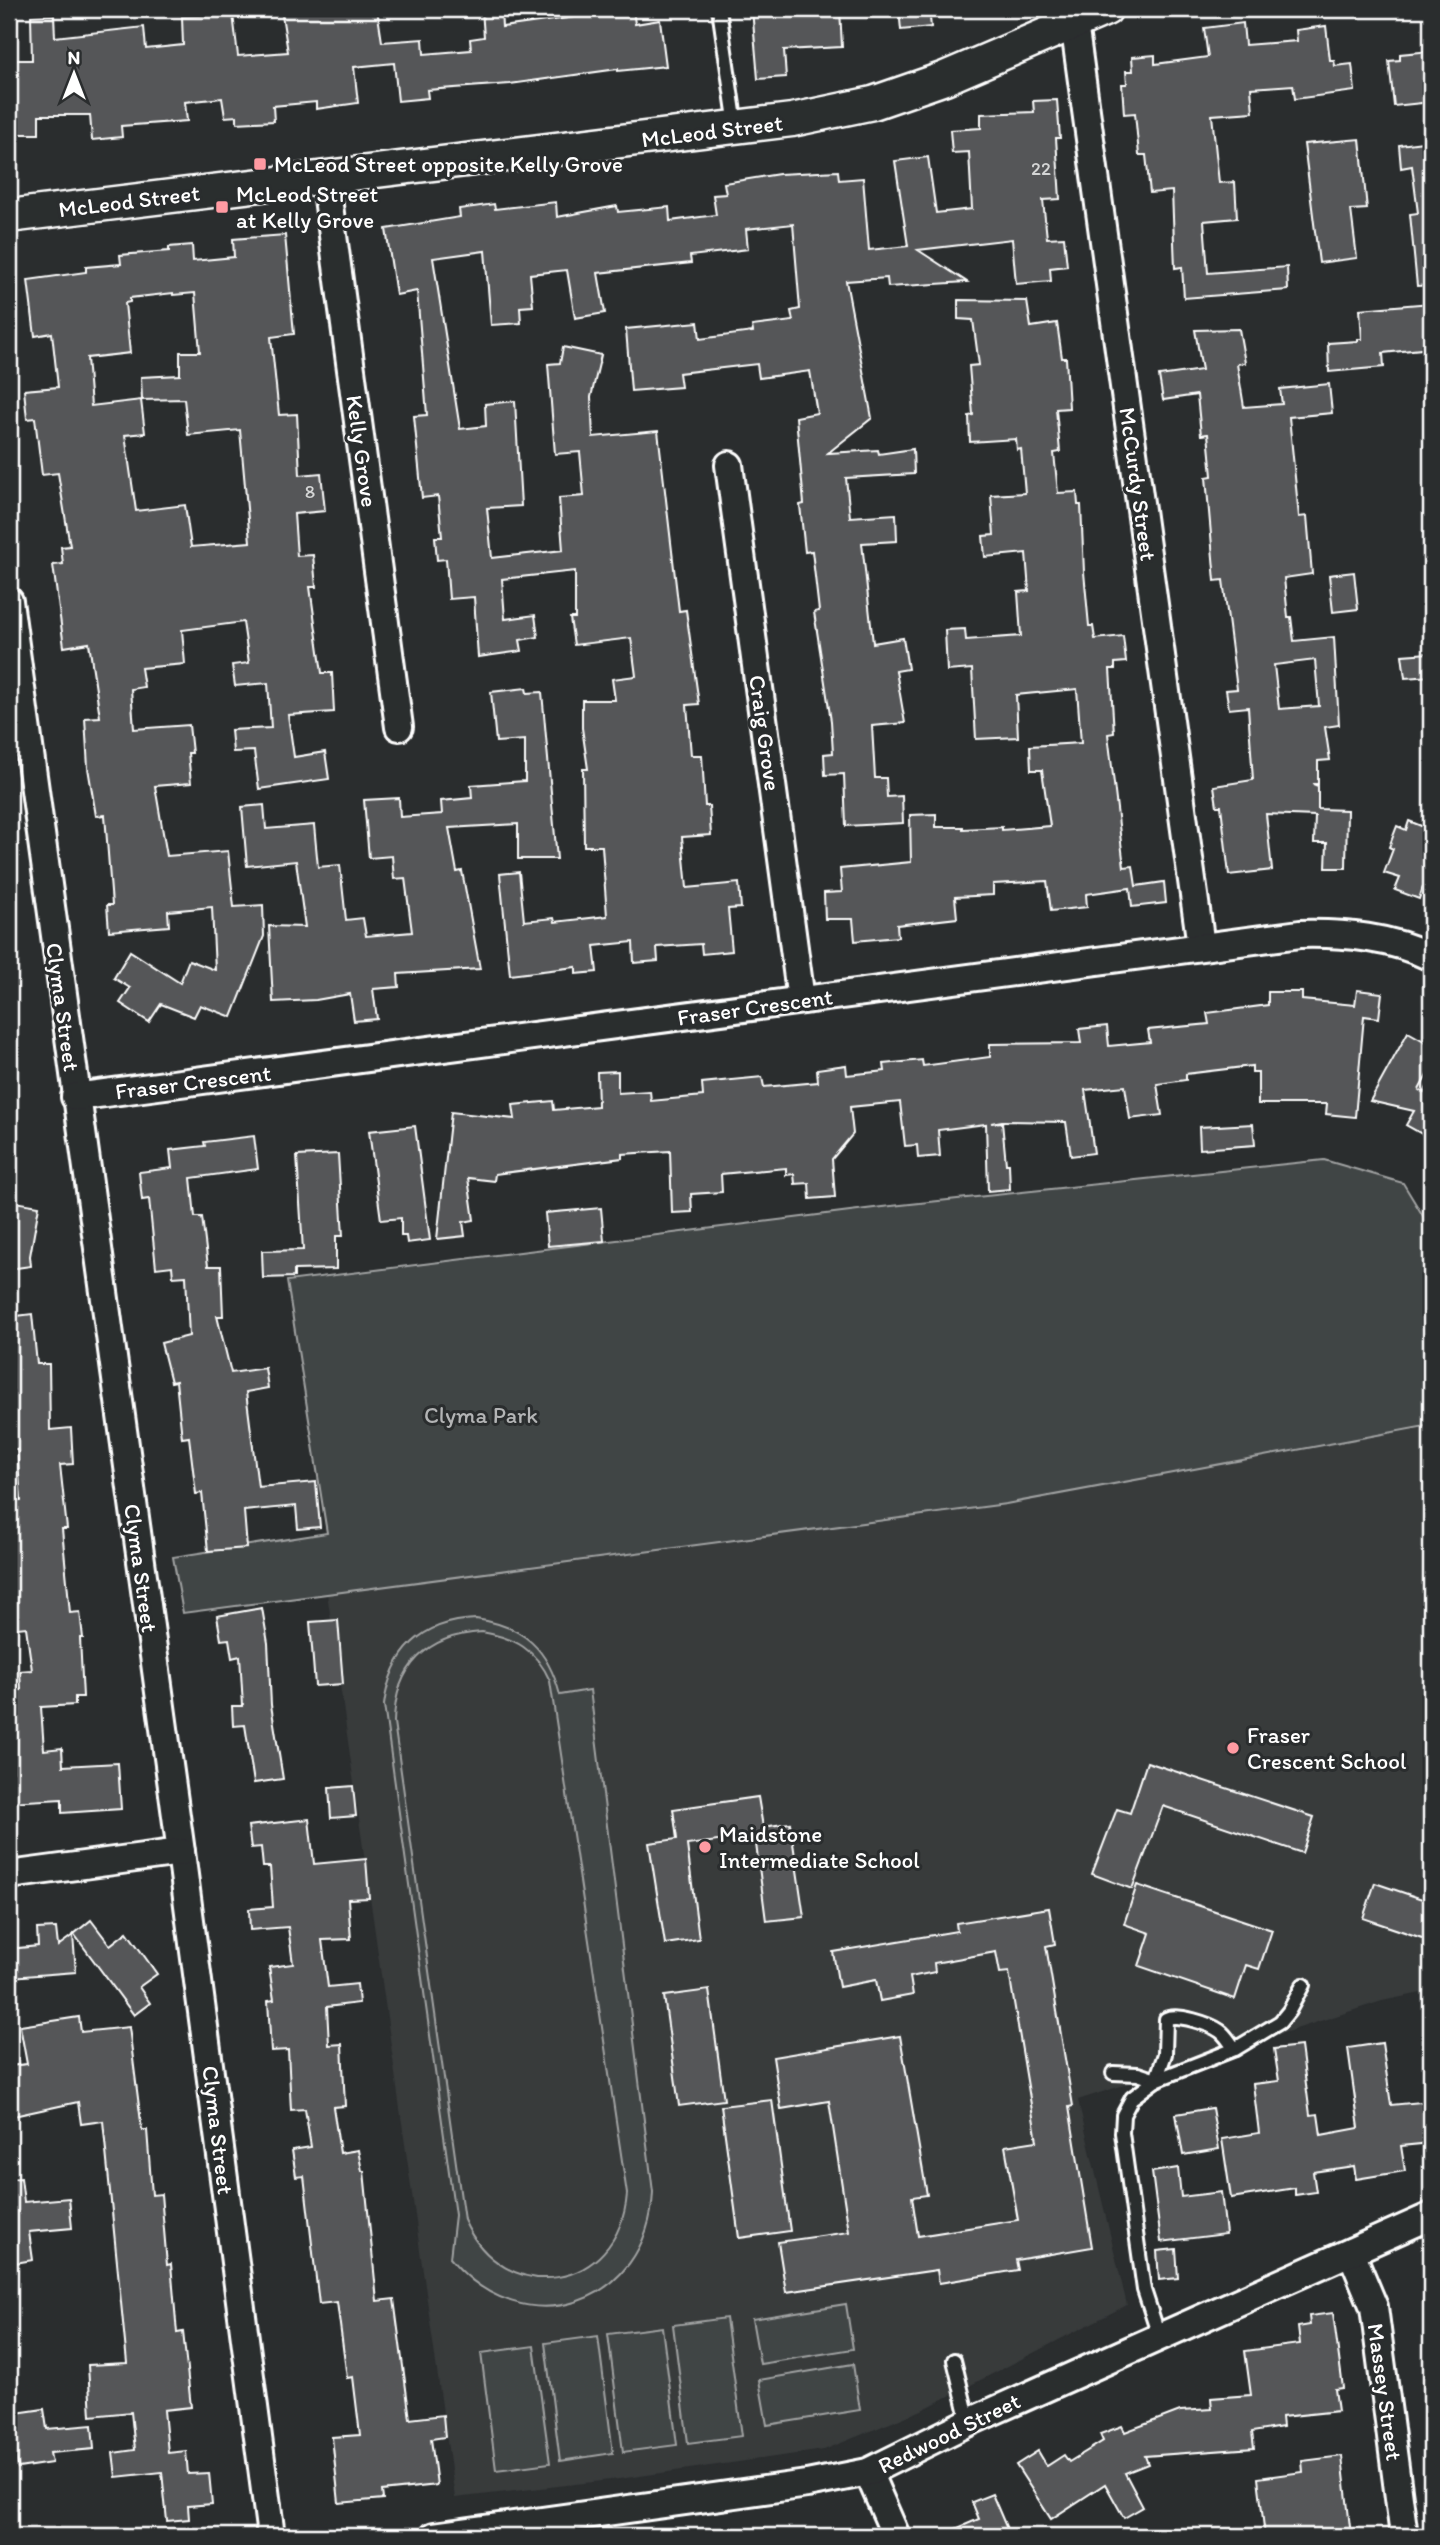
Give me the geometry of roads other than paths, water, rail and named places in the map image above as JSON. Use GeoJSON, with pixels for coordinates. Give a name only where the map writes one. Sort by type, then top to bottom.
{"type":"FeatureCollection","features":[{"type":"Feature","properties":{"kind":"street","name":"McLeod Street"},"geometry":{"type":"LineString","coordinates":[[9,216],[792,120],[873,103],[945,78],[1106,9]]}},
{"type":"Feature","properties":{"kind":"street","name":"McCurdy Street"},"geometry":{"type":"LineString","coordinates":[[1074,23],[1201,946]]}},
{"type":"Feature","properties":{"kind":"street","name":"Kelly Grove"},"geometry":{"type":"LineString","coordinates":[[324,176],[399,727]]}},
{"type":"Feature","properties":{"kind":"street","name":"Craig Grove"},"geometry":{"type":"LineString","coordinates":[[729,465],[801,1000]]}},
{"type":"Feature","properties":{"kind":"street","name":"Clyma Street"},"geometry":{"type":"LineString","coordinates":[[9,601],[75,1097],[181,1852],[271,2536]]}},
{"type":"Feature","properties":{"kind":"street","name":"Fraser Crescent"},"geometry":{"type":"LineString","coordinates":[[75,1097],[1300,934],[1337,933],[1371,937],[1431,957]]}},
{"type":"Feature","properties":{"kind":"street"},"geometry":{"type":"LineString","coordinates":[[9,1875],[181,1852]]}},
{"type":"Feature","properties":{"kind":"street","name":"Redwood Street"},"geometry":{"type":"LineString","coordinates":[[434,2536],[807,2484],[867,2472],[969,2422],[1431,2216]]}},
{"type":"Feature","properties":{"kind":"street","name":"Massey Street"},"geometry":{"type":"LineString","coordinates":[[1351,2252],[1374,2307],[1405,2536]]}},
{"type":"Feature","properties":{"kind":"street"},"geometry":{"type":"LineString","coordinates":[[867,2472],[896,2536]]}},
{"type":"Feature","properties":{"kind":"lane"},"geometry":{"type":"LineString","coordinates":[[719,9],[737,126]]}},
{"type":"Feature","properties":{"kind":"lane"},"geometry":{"type":"LineString","coordinates":[[1159,2336],[1144,2290],[1122,2133],[1123,2115],[1132,2098],[1156,2080],[1235,2049],[1280,2022],[1303,1985]]}},
{"type":"Feature","properties":{"kind":"lane"},"geometry":{"type":"LineString","coordinates":[[1156,2080],[1165,2054],[1166,2019],[1171,2016],[1180,2016],[1220,2031],[1235,2049]]}},
{"type":"Feature","properties":{"kind":"lane"},"geometry":{"type":"LineString","coordinates":[[1113,2073],[1138,2074],[1156,2080]]}},
{"type":"Feature","properties":{"kind":"lane"},"geometry":{"type":"LineString","coordinates":[[954,2360],[969,2422]]}},
{"type":"Feature","properties":{"kind":"place","name":"McLeod Street opposite Kelly Grove"},"geometry":{"type":"Point","coordinates":[260,164]}},
{"type":"Feature","properties":{"kind":"place","name":"McLeod Street at Kelly Grove"},"geometry":{"type":"Point","coordinates":[222,207]}},
{"type":"Feature","properties":{"kind":"place","name":"Fraser Crescent School"},"geometry":{"type":"Point","coordinates":[1233,1748]}},
{"type":"Feature","properties":{"kind":"place","name":"Maidstone Intermediate School"},"geometry":{"type":"Point","coordinates":[705,1847]}},
{"type":"Feature","properties":{"kind":"park label","name":"Clyma Park"},"geometry":{"type":"Point","coordinates":[481,1415]}}]}
